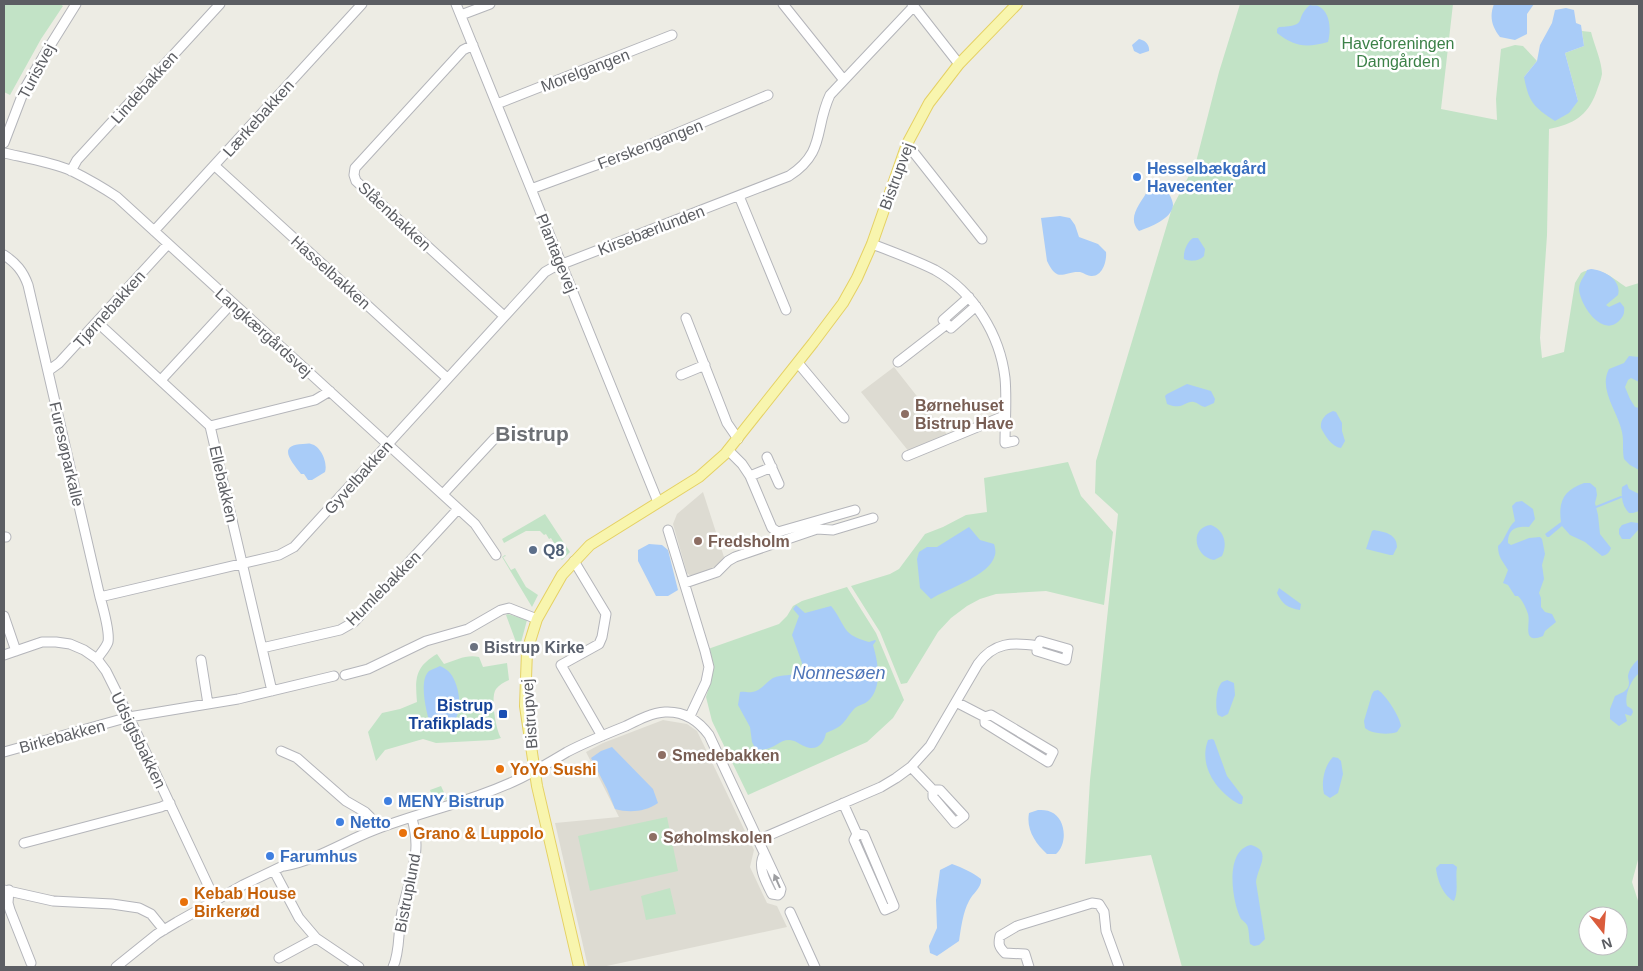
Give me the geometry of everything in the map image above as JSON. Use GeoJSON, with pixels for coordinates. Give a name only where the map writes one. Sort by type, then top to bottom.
{"type":"FeatureCollection","features":[{"type":"Feature","properties":{"kind":"main road","name":"Bistrupvej"},"geometry":{"type":"LineString","coordinates":[[579,967],[534,771],[525,706],[525,678],[528,651],[537,619],[558,581],[590,545],[699,477],[738,439],[798,363],[843,303],[857,278],[872,244],[907,144],[929,103],[959,64],[1017,4]]}},
{"type":"Feature","properties":{"kind":"street","name":"Turistvej"},"geometry":{"type":"LineString","coordinates":[[5,147],[25,88],[76,4]]}},
{"type":"Feature","properties":{"kind":"street","name":"Lindebakken"},"geometry":{"type":"LineString","coordinates":[[71,171],[77,160],[220,4]]}},
{"type":"Feature","properties":{"kind":"street","name":"Lærkebakken"},"geometry":{"type":"LineString","coordinates":[[154,231],[362,4]]}},
{"type":"Feature","properties":{"kind":"street","name":"Plantagevej"},"geometry":{"type":"LineString","coordinates":[[456,4],[658,502]]}},
{"type":"Feature","properties":{"kind":"street"},"geometry":{"type":"LineString","coordinates":[[461,15],[490,4]]}},
{"type":"Feature","properties":{"kind":"street"},"geometry":{"type":"LineString","coordinates":[[783,4],[843,79]]}},
{"type":"Feature","properties":{"kind":"street"},"geometry":{"type":"LineString","coordinates":[[913,5],[959,64]]}},
{"type":"Feature","properties":{"kind":"street","name":"Kirsebærlunden"},"geometry":{"type":"LineString","coordinates":[[562,264],[789,176],[807,162],[818,141],[824,108],[830,95],[913,5]]}},
{"type":"Feature","properties":{"kind":"street","name":"Morelgangen"},"geometry":{"type":"LineString","coordinates":[[497,104],[672,36]]}},
{"type":"Feature","properties":{"kind":"street","name":"Slåenbakken"},"geometry":{"type":"LineString","coordinates":[[473,45],[463,50],[361,160],[355,168],[354,175],[356,181],[504,316]]}},
{"type":"Feature","properties":{"kind":"street","name":"Ferskengangen"},"geometry":{"type":"LineString","coordinates":[[531,189],[654,143],[768,95]]}},
{"type":"Feature","properties":{"kind":"street"},"geometry":{"type":"LineString","coordinates":[[907,144],[982,240]]}},
{"type":"Feature","properties":{"kind":"street","name":"Langkærgårdsvej"},"geometry":{"type":"LineString","coordinates":[[5,147],[71,171],[99,185],[117,197],[475,524],[496,555]]}},
{"type":"Feature","properties":{"kind":"street","name":"Hasselbakken"},"geometry":{"type":"LineString","coordinates":[[214,166],[447,378]]}},
{"type":"Feature","properties":{"kind":"street"},"geometry":{"type":"LineString","coordinates":[[739,196],[786,310]]}},
{"type":"Feature","properties":{"kind":"street","name":"Tjørnebakken"},"geometry":{"type":"LineString","coordinates":[[48,371],[59,363],[168,244]]}},
{"type":"Feature","properties":{"kind":"street"},"geometry":{"type":"LineString","coordinates":[[872,244],[937,271],[969,297],[976,306],[995,339],[1001,356],[1005,380],[1005,443],[1014,441]]}},
{"type":"Feature","properties":{"kind":"street","name":"Furesøparkalle"},"geometry":{"type":"LineString","coordinates":[[4,255],[14,262],[23,273],[28,285],[48,371],[108,635],[105,648],[97,659]]}},
{"type":"Feature","properties":{"kind":"street","name":"Gyvelbakken"},"geometry":{"type":"LineString","coordinates":[[100,597],[279,555],[294,547],[545,272],[562,264]]}},
{"type":"Feature","properties":{"kind":"street"},"geometry":{"type":"LineString","coordinates":[[969,297],[943,320],[951,328],[976,306]]}},
{"type":"Feature","properties":{"kind":"street"},"geometry":{"type":"LineString","coordinates":[[161,380],[232,303]]}},
{"type":"Feature","properties":{"kind":"street"},"geometry":{"type":"LineString","coordinates":[[686,318],[728,423],[738,439]]}},
{"type":"Feature","properties":{"kind":"street","name":"Ellebakken"},"geometry":{"type":"LineString","coordinates":[[97,322],[210,426],[272,691]]}},
{"type":"Feature","properties":{"kind":"street"},"geometry":{"type":"LineString","coordinates":[[898,362],[947,324]]}},
{"type":"Feature","properties":{"kind":"street"},"geometry":{"type":"LineString","coordinates":[[798,363],[844,418]]}},
{"type":"Feature","properties":{"kind":"street"},"geometry":{"type":"LineString","coordinates":[[681,375],[705,365]]}},
{"type":"Feature","properties":{"kind":"street"},"geometry":{"type":"LineString","coordinates":[[210,426],[315,400],[330,391]]}},
{"type":"Feature","properties":{"kind":"street"},"geometry":{"type":"LineString","coordinates":[[907,456],[1004,416]]}},
{"type":"Feature","properties":{"kind":"street"},"geometry":{"type":"LineString","coordinates":[[443,494],[495,438]]}},
{"type":"Feature","properties":{"kind":"street"},"geometry":{"type":"LineString","coordinates":[[728,450],[742,464],[750,476],[772,528],[778,532],[855,510]]}},
{"type":"Feature","properties":{"kind":"street"},"geometry":{"type":"LineString","coordinates":[[767,457],[779,484]]}},
{"type":"Feature","properties":{"kind":"street"},"geometry":{"type":"LineString","coordinates":[[750,476],[772,467]]}},
{"type":"Feature","properties":{"kind":"street","name":"Humlebakken"},"geometry":{"type":"LineString","coordinates":[[262,648],[340,630],[354,622],[458,509]]}},
{"type":"Feature","properties":{"kind":"street"},"geometry":{"type":"LineString","coordinates":[[685,583],[717,572],[735,557],[817,529],[833,530],[873,518]]}},
{"type":"Feature","properties":{"kind":"street"},"geometry":{"type":"LineString","coordinates":[[668,530],[709,667],[706,682],[690,716]]}},
{"type":"Feature","properties":{"kind":"street"},"geometry":{"type":"LineString","coordinates":[[574,561],[606,614],[599,644],[561,665],[602,736]]}},
{"type":"Feature","properties":{"kind":"street"},"geometry":{"type":"LineString","coordinates":[[345,675],[368,668],[426,642],[468,628],[500,610],[509,608],[537,619]]}},
{"type":"Feature","properties":{"kind":"street"},"geometry":{"type":"LineString","coordinates":[[4,616],[16,651]]}},
{"type":"Feature","properties":{"kind":"street","name":"Udsigtsbakken"},"geometry":{"type":"LineString","coordinates":[[4,655],[42,642],[56,642],[70,644],[84,650],[97,659],[106,671],[215,900]]}},
{"type":"Feature","properties":{"kind":"street"},"geometry":{"type":"LineString","coordinates":[[758,840],[881,787],[896,778],[911,767],[930,746],[984,656],[993,649],[1005,644],[1020,643],[1038,646]]}},
{"type":"Feature","properties":{"kind":"street"},"geometry":{"type":"LineString","coordinates":[[201,660],[208,704]]}},
{"type":"Feature","properties":{"kind":"street","name":"Birkebakken"},"geometry":{"type":"LineString","coordinates":[[4,752],[129,718],[272,691],[334,676]]}},
{"type":"Feature","properties":{"kind":"street"},"geometry":{"type":"LineString","coordinates":[[956,702],[985,717],[991,715],[1053,752],[1051,758],[1048,762],[1040,758],[985,724],[985,717]]}},
{"type":"Feature","properties":{"kind":"street"},"geometry":{"type":"LineString","coordinates":[[116,967],[164,930],[243,885],[284,866],[314,858],[338,848],[349,840],[376,829],[497,789],[567,752],[642,719],[663,712],[690,716],[702,725],[709,735],[764,855]]}},
{"type":"Feature","properties":{"kind":"street"},"geometry":{"type":"LineString","coordinates":[[281,751],[297,758],[346,801],[365,812],[376,829]]}},
{"type":"Feature","properties":{"kind":"street"},"geometry":{"type":"LineString","coordinates":[[911,767],[932,790]]}},
{"type":"Feature","properties":{"kind":"street"},"geometry":{"type":"LineString","coordinates":[[24,843],[161,807],[170,802]]}},
{"type":"Feature","properties":{"kind":"street"},"geometry":{"type":"LineString","coordinates":[[843,803],[857,834],[864,836],[894,906],[885,910],[854,840],[857,834]]}},
{"type":"Feature","properties":{"kind":"street","name":"Bistruplund"},"geometry":{"type":"LineString","coordinates":[[393,967],[396,960],[402,909],[415,860],[416,837],[412,818]]}},
{"type":"Feature","properties":{"kind":"street"},"geometry":{"type":"LineString","coordinates":[[274,871],[299,918],[316,938],[359,967]]}},
{"type":"Feature","properties":{"kind":"street"},"geometry":{"type":"LineString","coordinates":[[31,963],[10,910],[7,890],[53,901],[112,904],[139,908],[151,914],[164,930]]}},
{"type":"Feature","properties":{"kind":"street"},"geometry":{"type":"LineString","coordinates":[[1029,967],[1025,954],[1005,953],[999,948],[998,941],[1000,936],[1017,926],[1092,902],[1099,904],[1104,912],[1106,931],[1119,967]]}},
{"type":"Feature","properties":{"kind":"street"},"geometry":{"type":"LineString","coordinates":[[790,912],[815,967]]}},
{"type":"Feature","properties":{"kind":"street"},"geometry":{"type":"LineString","coordinates":[[279,958],[316,938]]}},
{"type":"Feature","properties":{"kind":"shaded area","name":"Børnehuset Bistrup Have"},"geometry":{"type":"Polygon","coordinates":[[[894,367],[949,437],[910,453],[861,392],[894,367]]]}},
{"type":"Feature","properties":{"kind":"shaded area","name":"Fredsholm"},"geometry":{"type":"Polygon","coordinates":[[[703,492],[724,557],[716,567],[691,576],[687,573],[673,524],[677,514],[703,492]]]}},
{"type":"Feature","properties":{"kind":"shaded area","name":"Søholmskolen"},"geometry":{"type":"Polygon","coordinates":[[[663,720],[687,724],[697,731],[754,850],[750,867],[767,903],[777,906],[787,927],[602,967],[588,967],[555,823],[619,817],[586,752],[603,743],[663,720]]]}},
{"type":"Feature","properties":{"kind":"green space"},"geometry":{"type":"Polygon","coordinates":[[[4,4],[60,4],[63,6],[41,39],[10,95],[4,92],[4,4]]]}},
{"type":"Feature","properties":{"kind":"green space","name":"Haveforeningen Damgården"},"geometry":{"type":"Polygon","coordinates":[[[1240,4],[1453,4],[1441,109],[1497,120],[1496,99],[1501,49],[1515,45],[1523,46],[1537,61],[1524,77],[1578,101],[1565,53],[1584,46],[1582,31],[1591,32],[1602,69],[1602,76],[1596,93],[1588,108],[1579,118],[1549,129],[1547,235],[1540,338],[1542,358],[1564,352],[1575,283],[1581,273],[1593,270],[1599,271],[1626,287],[1639,283],[1639,856],[1632,882],[1639,904],[1639,967],[1182,967],[1151,855],[1085,864],[1090,780],[1118,514],[1095,493],[1096,461],[1172,208],[1196,162],[1219,72],[1240,4]]]}},
{"type":"Feature","properties":{"kind":"green space"},"geometry":{"type":"Polygon","coordinates":[[[1068,462],[1081,496],[1113,532],[1104,605],[1046,591],[996,594],[980,599],[951,618],[938,632],[907,683],[901,684],[880,632],[851,586],[890,574],[899,569],[925,534],[966,515],[987,512],[984,478],[1068,462]]]}},
{"type":"Feature","properties":{"kind":"green space"},"geometry":{"type":"Polygon","coordinates":[[[545,514],[570,552],[562,560],[553,551],[557,548],[551,538],[549,539],[546,534],[544,535],[540,531],[526,531],[504,543],[502,539],[545,514]]]}},
{"type":"Feature","properties":{"kind":"green space"},"geometry":{"type":"Polygon","coordinates":[[[505,555],[503,557],[511,570],[515,568],[526,587],[538,595],[532,607],[502,557],[505,555]]]}},
{"type":"Feature","properties":{"kind":"green space"},"geometry":{"type":"Polygon","coordinates":[[[847,587],[876,633],[904,700],[893,718],[867,742],[748,795],[712,721],[706,697],[712,677],[708,649],[779,624],[793,606],[802,601],[847,587]]]}},
{"type":"Feature","properties":{"kind":"green space"},"geometry":{"type":"Polygon","coordinates":[[[506,615],[527,620],[519,650],[506,615]]]}},
{"type":"Feature","properties":{"kind":"green space"},"geometry":{"type":"Polygon","coordinates":[[[437,654],[444,664],[470,656],[479,657],[483,667],[507,663],[509,680],[496,689],[494,693],[496,721],[501,738],[436,743],[423,739],[385,750],[376,761],[368,732],[382,713],[400,709],[417,702],[416,686],[420,669],[437,654]]]}},
{"type":"Feature","properties":{"kind":"green space"},"geometry":{"type":"Polygon","coordinates":[[[441,786],[447,799],[434,803],[430,790],[441,786]]]}},
{"type":"Feature","properties":{"kind":"green space"},"geometry":{"type":"Polygon","coordinates":[[[667,817],[678,871],[590,891],[578,836],[667,817]]]}},
{"type":"Feature","properties":{"kind":"green space"},"geometry":{"type":"Polygon","coordinates":[[[670,888],[676,914],[646,920],[641,896],[670,888]]]}},
{"type":"Feature","properties":{"kind":"water"},"geometry":{"type":"Polygon","coordinates":[[[1494,4],[1534,4],[1527,14],[1527,34],[1515,40],[1500,37],[1492,22],[1494,4]]]}},
{"type":"Feature","properties":{"kind":"water"},"geometry":{"type":"Polygon","coordinates":[[[1310,5],[1322,9],[1328,17],[1330,33],[1328,42],[1313,45],[1295,44],[1277,33],[1279,27],[1298,23],[1302,14],[1310,5]]]}},
{"type":"Feature","properties":{"kind":"water"},"geometry":{"type":"Polygon","coordinates":[[[1566,8],[1574,10],[1576,23],[1581,25],[1584,46],[1565,53],[1578,101],[1569,113],[1555,121],[1537,108],[1530,99],[1524,77],[1537,61],[1540,45],[1552,23],[1555,10],[1566,8]]]}},
{"type":"Feature","properties":{"kind":"water"},"geometry":{"type":"Polygon","coordinates":[[[1139,39],[1149,46],[1149,51],[1140,54],[1134,51],[1132,45],[1139,39]]]}},
{"type":"Feature","properties":{"kind":"water"},"geometry":{"type":"Polygon","coordinates":[[[1158,188],[1169,194],[1173,204],[1172,210],[1160,222],[1139,231],[1134,221],[1136,210],[1148,190],[1158,188]]]}},
{"type":"Feature","properties":{"kind":"water"},"geometry":{"type":"Polygon","coordinates":[[[1060,216],[1070,218],[1075,225],[1079,237],[1098,244],[1106,252],[1105,263],[1099,274],[1091,276],[1074,272],[1061,275],[1054,272],[1051,268],[1047,261],[1041,218],[1060,216]]]}},
{"type":"Feature","properties":{"kind":"water"},"geometry":{"type":"Polygon","coordinates":[[[1193,238],[1198,238],[1205,249],[1204,256],[1197,260],[1186,260],[1184,259],[1185,250],[1193,238]]]}},
{"type":"Feature","properties":{"kind":"water"},"geometry":{"type":"Polygon","coordinates":[[[1587,270],[1601,271],[1615,280],[1619,290],[1618,295],[1606,305],[1609,307],[1620,302],[1624,307],[1623,315],[1619,321],[1612,325],[1606,325],[1593,317],[1587,310],[1580,295],[1581,280],[1587,270]]]}},
{"type":"Feature","properties":{"kind":"water"},"geometry":{"type":"Polygon","coordinates":[[[1629,356],[1639,357],[1639,382],[1631,378],[1625,387],[1635,407],[1639,408],[1639,470],[1624,459],[1622,432],[1607,392],[1606,384],[1609,369],[1624,363],[1629,356]]]}},
{"type":"Feature","properties":{"kind":"water"},"geometry":{"type":"Polygon","coordinates":[[[1187,384],[1211,391],[1215,399],[1214,403],[1205,407],[1194,402],[1180,406],[1167,404],[1165,396],[1167,394],[1187,384]]]}},
{"type":"Feature","properties":{"kind":"water"},"geometry":{"type":"Polygon","coordinates":[[[1333,411],[1336,412],[1342,423],[1345,441],[1341,448],[1327,438],[1321,428],[1321,422],[1333,411]]]}},
{"type":"Feature","properties":{"kind":"water"},"geometry":{"type":"Polygon","coordinates":[[[315,445],[321,451],[326,468],[325,472],[312,480],[308,480],[304,474],[301,474],[288,455],[290,447],[315,445]]]}},
{"type":"Feature","properties":{"kind":"water"},"geometry":{"type":"Polygon","coordinates":[[[1584,483],[1590,483],[1596,488],[1595,503],[1600,534],[1611,548],[1608,554],[1604,556],[1585,542],[1570,535],[1562,526],[1549,537],[1545,534],[1561,522],[1562,502],[1567,493],[1584,483]]]}},
{"type":"Feature","properties":{"kind":"water"},"geometry":{"type":"Polygon","coordinates":[[[1627,484],[1629,489],[1639,494],[1639,511],[1633,513],[1629,513],[1622,501],[1622,487],[1627,484]]]}},
{"type":"Feature","properties":{"kind":"water"},"geometry":{"type":"Polygon","coordinates":[[[1522,501],[1533,509],[1535,519],[1529,527],[1521,527],[1511,531],[1508,543],[1511,545],[1529,538],[1540,537],[1542,539],[1545,554],[1542,565],[1544,579],[1539,593],[1541,607],[1545,612],[1552,614],[1556,622],[1545,631],[1543,636],[1536,638],[1529,636],[1529,618],[1523,602],[1518,596],[1515,596],[1508,585],[1503,583],[1508,570],[1498,550],[1498,546],[1515,521],[1512,506],[1516,502],[1522,501]]]}},
{"type":"Feature","properties":{"kind":"water"},"geometry":{"type":"Polygon","coordinates":[[[1631,522],[1638,523],[1638,530],[1630,539],[1622,539],[1619,529],[1622,525],[1631,522]]]}},
{"type":"Feature","properties":{"kind":"water"},"geometry":{"type":"Polygon","coordinates":[[[1211,525],[1219,530],[1225,542],[1222,556],[1214,560],[1202,554],[1197,542],[1199,531],[1211,525]]]}},
{"type":"Feature","properties":{"kind":"water"},"geometry":{"type":"Polygon","coordinates":[[[969,527],[980,540],[994,544],[995,554],[992,562],[968,581],[931,599],[920,588],[917,559],[919,552],[927,547],[937,547],[969,527]]]}},
{"type":"Feature","properties":{"kind":"water"},"geometry":{"type":"Polygon","coordinates":[[[1374,530],[1393,536],[1397,547],[1393,555],[1366,549],[1374,530]]]}},
{"type":"Feature","properties":{"kind":"water"},"geometry":{"type":"Polygon","coordinates":[[[649,544],[662,545],[668,550],[678,590],[668,596],[656,596],[638,561],[638,550],[649,544]]]}},
{"type":"Feature","properties":{"kind":"water"},"geometry":{"type":"Polygon","coordinates":[[[1279,588],[1301,604],[1300,610],[1283,603],[1277,593],[1279,588]]]}},
{"type":"Feature","properties":{"kind":"water","name":"Nonnesøen"},"geometry":{"type":"Polygon","coordinates":[[[796,605],[805,613],[831,606],[849,633],[869,642],[876,641],[873,645],[878,666],[876,689],[868,701],[855,708],[840,726],[826,733],[819,746],[808,748],[795,741],[785,740],[767,749],[756,750],[752,742],[750,727],[738,705],[740,692],[755,691],[773,678],[801,671],[802,663],[792,635],[799,616],[793,609],[796,605]]]}},
{"type":"Feature","properties":{"kind":"water"},"geometry":{"type":"Polygon","coordinates":[[[1639,659],[1639,673],[1631,684],[1626,697],[1627,706],[1633,712],[1631,716],[1625,714],[1627,721],[1619,726],[1610,719],[1610,709],[1615,696],[1628,688],[1629,671],[1639,659]]]}},
{"type":"Feature","properties":{"kind":"water"},"geometry":{"type":"Polygon","coordinates":[[[440,666],[448,671],[454,679],[459,695],[458,712],[455,720],[443,729],[431,727],[424,690],[424,682],[429,671],[440,666]]]}},
{"type":"Feature","properties":{"kind":"water"},"geometry":{"type":"Polygon","coordinates":[[[1227,680],[1234,683],[1235,695],[1228,714],[1222,717],[1217,712],[1217,695],[1221,684],[1227,680]]]}},
{"type":"Feature","properties":{"kind":"water"},"geometry":{"type":"Polygon","coordinates":[[[1378,690],[1389,701],[1398,717],[1401,726],[1397,732],[1371,732],[1365,728],[1364,721],[1372,694],[1378,690]]]}},
{"type":"Feature","properties":{"kind":"water"},"geometry":{"type":"Polygon","coordinates":[[[1212,739],[1227,776],[1243,797],[1242,804],[1239,804],[1223,793],[1208,769],[1206,750],[1208,740],[1212,739]]]}},
{"type":"Feature","properties":{"kind":"water"},"geometry":{"type":"Polygon","coordinates":[[[612,747],[653,789],[658,803],[637,811],[615,809],[591,758],[601,751],[612,747]]]}},
{"type":"Feature","properties":{"kind":"water"},"geometry":{"type":"Polygon","coordinates":[[[1333,757],[1341,761],[1343,774],[1338,793],[1330,798],[1324,794],[1323,780],[1327,765],[1333,757]]]}},
{"type":"Feature","properties":{"kind":"water"},"geometry":{"type":"Polygon","coordinates":[[[1038,810],[1051,812],[1060,820],[1064,831],[1064,838],[1060,850],[1056,854],[1047,854],[1035,840],[1030,830],[1029,813],[1038,810]]]}},
{"type":"Feature","properties":{"kind":"water"},"geometry":{"type":"Polygon","coordinates":[[[1251,845],[1258,848],[1263,856],[1256,882],[1265,939],[1259,945],[1254,946],[1250,944],[1248,926],[1241,919],[1233,889],[1234,866],[1237,856],[1242,849],[1251,845]]]}},
{"type":"Feature","properties":{"kind":"water"},"geometry":{"type":"Polygon","coordinates":[[[952,864],[974,874],[981,879],[981,882],[967,905],[962,920],[959,941],[937,956],[930,953],[929,946],[937,928],[936,900],[940,870],[952,864]]]}},
{"type":"Feature","properties":{"kind":"water"},"geometry":{"type":"Polygon","coordinates":[[[1440,864],[1453,864],[1457,867],[1454,901],[1450,899],[1439,882],[1436,868],[1440,864]]]}},
{"type":"Feature","properties":{"kind":"waterway"},"geometry":{"type":"LineString","coordinates":[[1596,507],[1621,497]]}},
{"type":"Feature","properties":{"kind":"place","name":"Hesselbækgård Havecenter"},"geometry":{"type":"Point","coordinates":[1137,177]}},
{"type":"Feature","properties":{"kind":"place","name":"Børnehuset Bistrup Have"},"geometry":{"type":"Point","coordinates":[905,414]}},
{"type":"Feature","properties":{"kind":"place","name":"Fredsholm"},"geometry":{"type":"Point","coordinates":[698,541]}},
{"type":"Feature","properties":{"kind":"place","name":"Q8"},"geometry":{"type":"Point","coordinates":[533,550]}},
{"type":"Feature","properties":{"kind":"place","name":"Bistrup Kirke"},"geometry":{"type":"Point","coordinates":[474,647]}},
{"type":"Feature","properties":{"kind":"place","name":"Bistrup Trafikplads"},"geometry":{"type":"Point","coordinates":[503,714]}},
{"type":"Feature","properties":{"kind":"place","name":"Smedebakken"},"geometry":{"type":"Point","coordinates":[662,755]}},
{"type":"Feature","properties":{"kind":"place","name":"YoYo Sushi"},"geometry":{"type":"Point","coordinates":[500,769]}},
{"type":"Feature","properties":{"kind":"place","name":"MENY Bistrup"},"geometry":{"type":"Point","coordinates":[388,801]}},
{"type":"Feature","properties":{"kind":"place","name":"Netto"},"geometry":{"type":"Point","coordinates":[340,822]}},
{"type":"Feature","properties":{"kind":"place","name":"Grano & Luppolo"},"geometry":{"type":"Point","coordinates":[403,833]}},
{"type":"Feature","properties":{"kind":"place","name":"Søholmskolen"},"geometry":{"type":"Point","coordinates":[653,837]}},
{"type":"Feature","properties":{"kind":"place","name":"Farumhus"},"geometry":{"type":"Point","coordinates":[270,856]}},
{"type":"Feature","properties":{"kind":"place","name":"Kebab House Birkerød"},"geometry":{"type":"Point","coordinates":[184,902]}},
{"type":"Feature","properties":{"kind":"district","name":"Bistrup"},"geometry":{"type":"Point","coordinates":[532,434]}}]}
